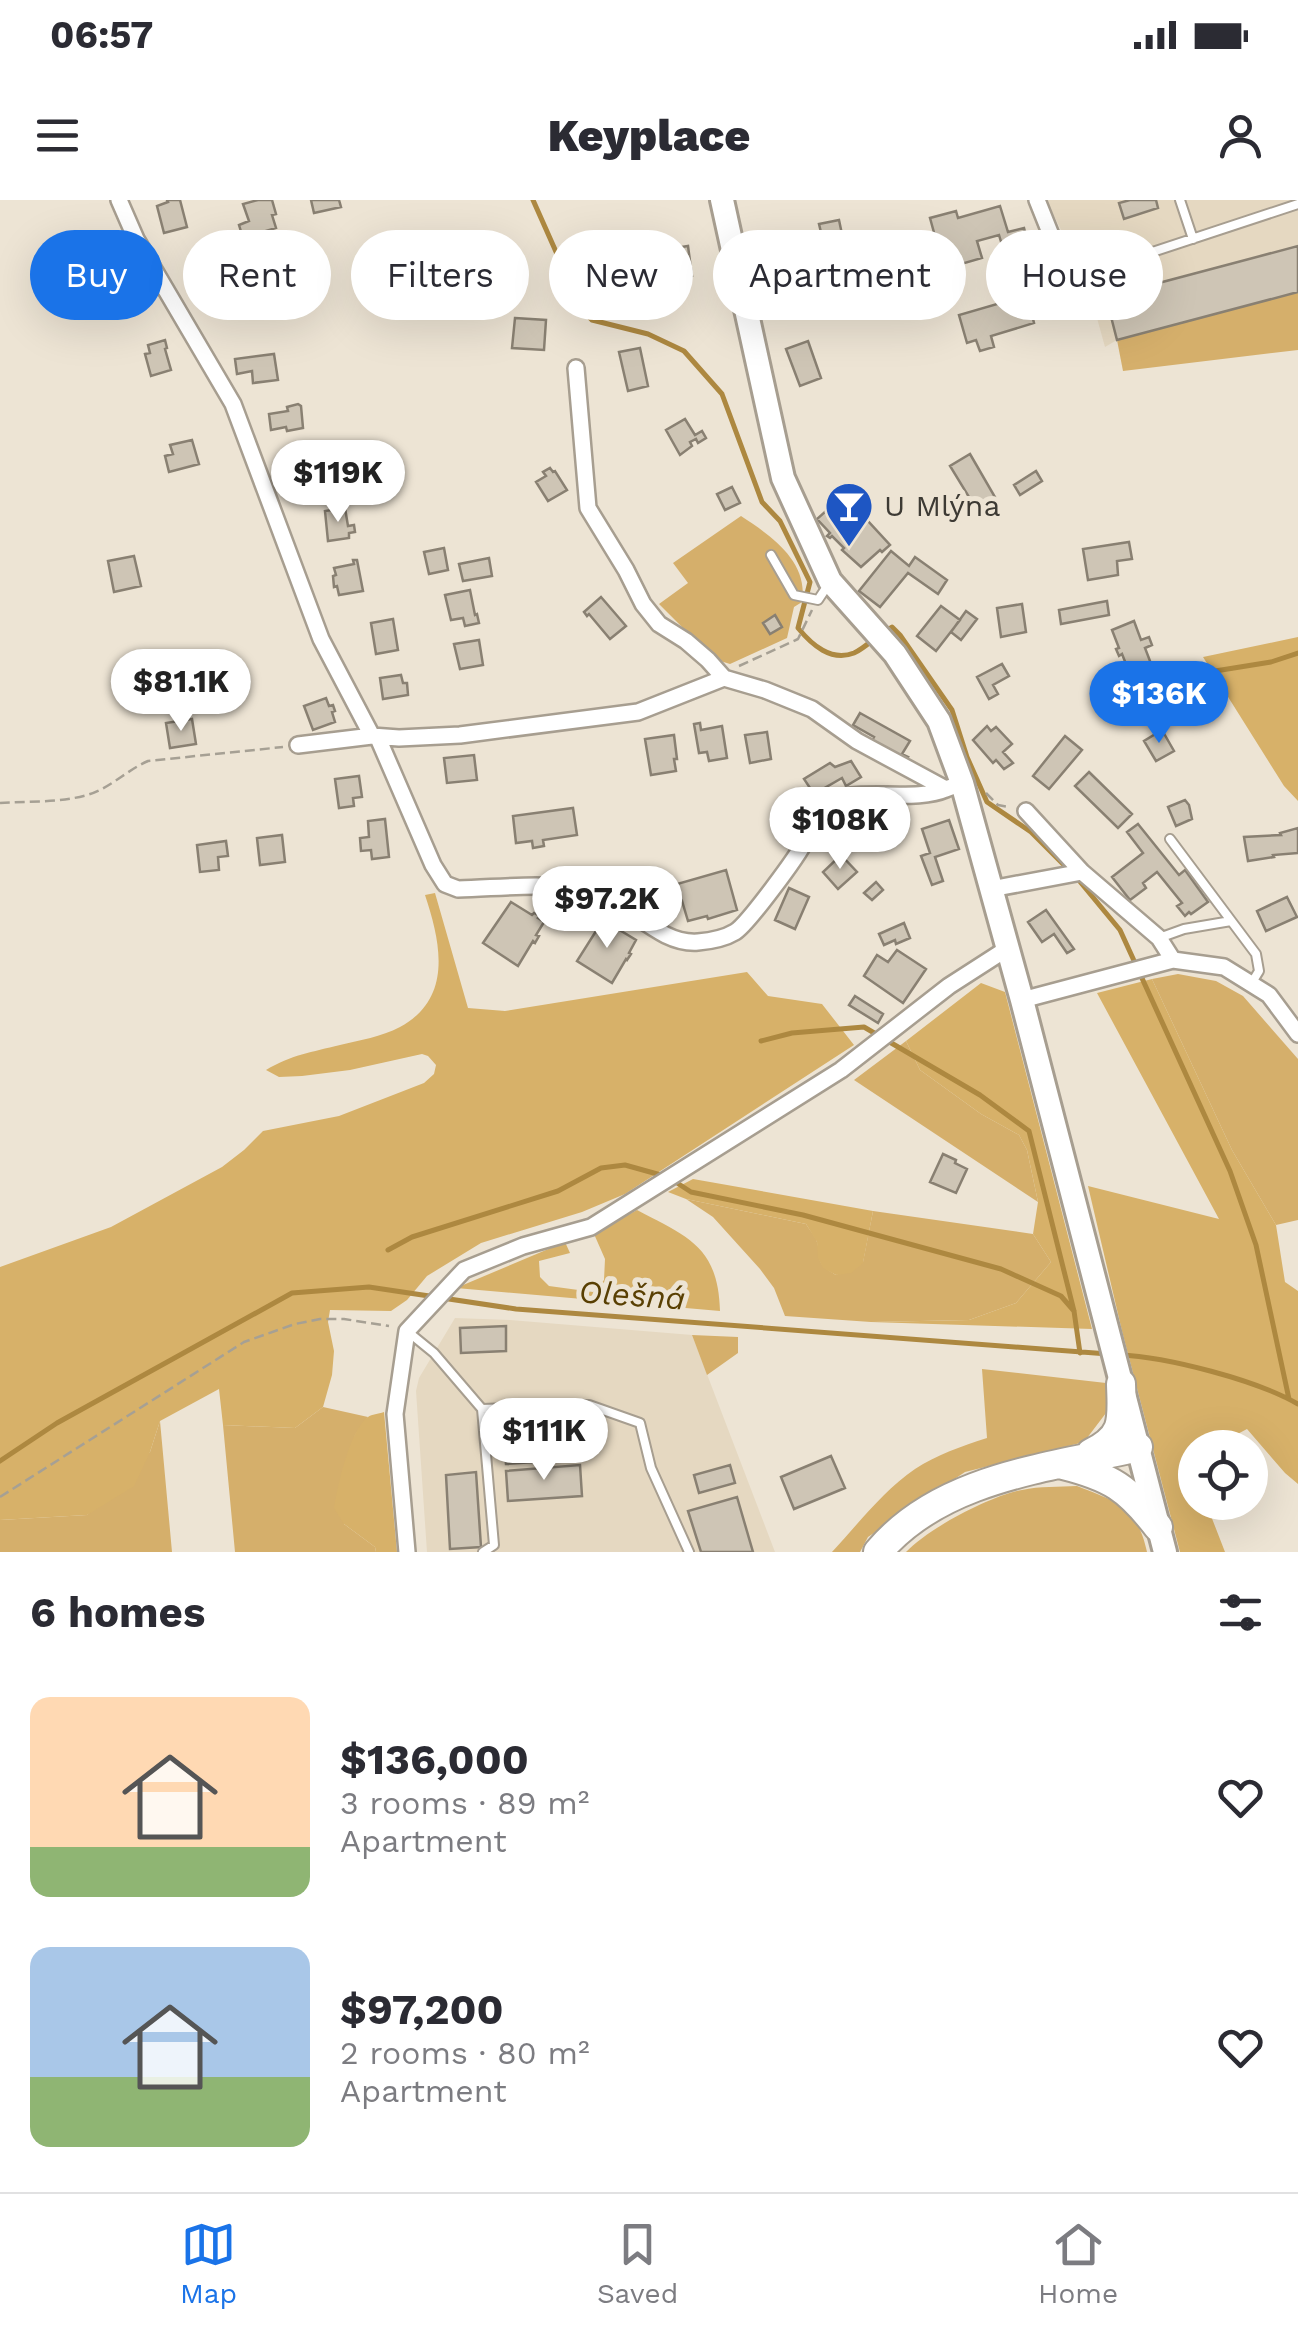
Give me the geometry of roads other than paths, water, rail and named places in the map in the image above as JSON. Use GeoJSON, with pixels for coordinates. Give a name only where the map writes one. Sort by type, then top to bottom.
{"type":"FeatureCollection","features":[{"type":"Feature","properties":{"kind":"highway"},"geometry":{"type":"LineString","coordinates":[[1062,1465],[1112,1440],[1122,1423],[1121,1384]]}},
{"type":"Feature","properties":{"kind":"highway"},"geometry":{"type":"LineString","coordinates":[[878,1552],[912,1522],[969,1489],[999,1478],[1138,1448]]}},
{"type":"Feature","properties":{"kind":"highway"},"geometry":{"type":"LineString","coordinates":[[1062,1465],[1118,1484],[1140,1503],[1162,1540]]}},
{"type":"Feature","properties":{"kind":"street"},"geometry":{"type":"LineString","coordinates":[[119,200],[136,239],[233,404],[320,639],[375,737],[444,884],[458,889],[555,886],[599,894],[666,934],[688,942],[711,940],[732,934],[750,919],[805,841],[811,817],[822,804],[880,794],[925,796],[954,786]]}},
{"type":"Feature","properties":{"kind":"street"},"geometry":{"type":"LineString","coordinates":[[722,200],[783,478],[824,590],[895,654],[939,721],[954,786],[1008,948],[1162,1540]]}},
{"type":"Feature","properties":{"kind":"street"},"geometry":{"type":"LineString","coordinates":[[1038,200],[1049,230]]}},
{"type":"Feature","properties":{"kind":"street"},"geometry":{"type":"LineString","coordinates":[[576,368],[588,508],[643,604],[659,624],[686,641],[724,678],[812,709],[857,741],[954,786]]}},
{"type":"Feature","properties":{"kind":"street"},"geometry":{"type":"LineString","coordinates":[[298,745],[375,737],[460,735],[638,712],[724,678]]}},
{"type":"Feature","properties":{"kind":"street"},"geometry":{"type":"LineString","coordinates":[[1026,812],[1075,872],[1159,938],[1173,960]]}},
{"type":"Feature","properties":{"kind":"street"},"geometry":{"type":"LineString","coordinates":[[990,889],[1075,872]]}},
{"type":"Feature","properties":{"kind":"street"},"geometry":{"type":"LineString","coordinates":[[407,1552],[395,1414],[408,1331],[464,1270],[523,1246],[591,1227],[841,1070],[948,986],[1008,948]]}},
{"type":"Feature","properties":{"kind":"street"},"geometry":{"type":"LineString","coordinates":[[1022,1000],[1173,960],[1224,966],[1269,995],[1298,1034]]}},
{"type":"Feature","properties":{"kind":"lane"},"geometry":{"type":"LineString","coordinates":[[1180,200],[1193,238]]}},
{"type":"Feature","properties":{"kind":"lane"},"geometry":{"type":"LineString","coordinates":[[1163,248],[1298,204]]}},
{"type":"Feature","properties":{"kind":"lane"},"geometry":{"type":"LineString","coordinates":[[771,554],[794,595],[824,590]]}},
{"type":"Feature","properties":{"kind":"lane"},"geometry":{"type":"LineString","coordinates":[[1170,839],[1256,954],[1259,971],[1251,984]]}},
{"type":"Feature","properties":{"kind":"lane"},"geometry":{"type":"LineString","coordinates":[[1159,938],[1231,920]]}},
{"type":"Feature","properties":{"kind":"lane"},"geometry":{"type":"LineString","coordinates":[[408,1331],[434,1354],[482,1409],[494,1544],[482,1552]]}},
{"type":"Feature","properties":{"kind":"lane"},"geometry":{"type":"LineString","coordinates":[[482,1409],[590,1405],[640,1423],[651,1468],[689,1552]]}},
{"type":"Feature","properties":{"kind":"waterway"},"geometry":{"type":"LineString","coordinates":[[533,200],[581,308],[592,320],[648,334],[684,351],[722,394],[762,502],[780,521],[810,582],[798,628],[830,654],[854,653],[874,639]]}},
{"type":"Feature","properties":{"kind":"waterway"},"geometry":{"type":"LineString","coordinates":[[883,633],[892,627],[900,635],[952,710],[987,802],[1031,832],[1069,870]]}},
{"type":"Feature","properties":{"kind":"waterway"},"geometry":{"type":"LineString","coordinates":[[1155,665],[1209,672],[1271,662],[1298,653]]}},
{"type":"Feature","properties":{"kind":"waterway"},"geometry":{"type":"LineString","coordinates":[[1077,878],[1120,930],[1230,1171],[1256,1245],[1289,1399]]}},
{"type":"Feature","properties":{"kind":"waterway"},"geometry":{"type":"LineString","coordinates":[[761,1041],[792,1033],[864,1027],[980,1095],[1029,1131],[1074,1311],[1080,1353]]}},
{"type":"Feature","properties":{"kind":"waterway"},"geometry":{"type":"LineString","coordinates":[[388,1250],[412,1237],[558,1191],[601,1168],[625,1165],[668,1177],[691,1192],[803,1215],[1001,1269],[1061,1296],[1074,1311]]}},
{"type":"Feature","properties":{"kind":"waterway","name":"Olešná"},"geometry":{"type":"LineString","coordinates":[[0,1461],[57,1423],[292,1293],[369,1287],[516,1309],[1108,1354]]}},
{"type":"Feature","properties":{"kind":"waterway","name":"Olešná"},"geometry":{"type":"LineString","coordinates":[[1119,1355],[1211,1371],[1298,1404]]}},
{"type":"Feature","properties":{"kind":"place","name":"U Mlýna"},"geometry":{"type":"Point","coordinates":[849,548]}}]}
